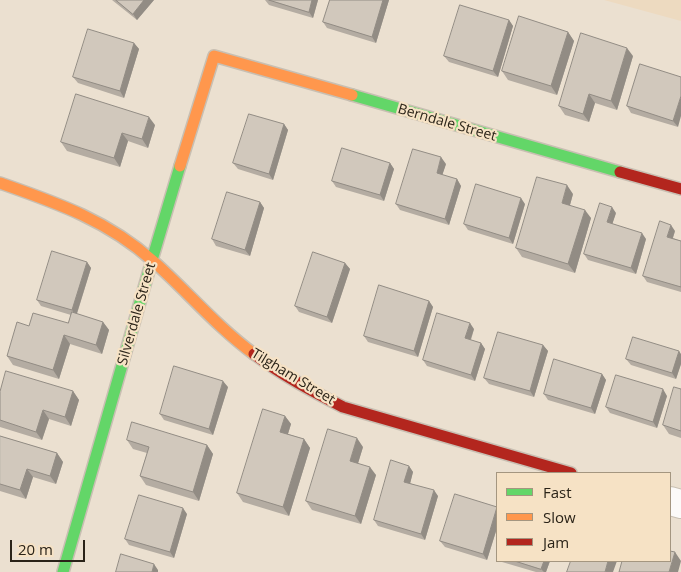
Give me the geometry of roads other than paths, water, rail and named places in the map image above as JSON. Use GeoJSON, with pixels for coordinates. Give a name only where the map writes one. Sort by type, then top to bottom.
{"type":"FeatureCollection","features":[{"type":"Feature","properties":{"kind":"street","name":"Berndale Street"},"geometry":{"type":"LineString","coordinates":[[214,56],[681,189]]}},
{"type":"Feature","properties":{"kind":"street","name":"Silverdale Street"},"geometry":{"type":"LineString","coordinates":[[63,572],[152,260],[214,56]]}},
{"type":"Feature","properties":{"kind":"street","name":"Tilgham Street"},"geometry":{"type":"LineString","coordinates":[[0,183],[61,204],[108,227],[152,260],[232,338],[270,366],[312,391],[344,407],[394,424],[567,472]]}}]}
